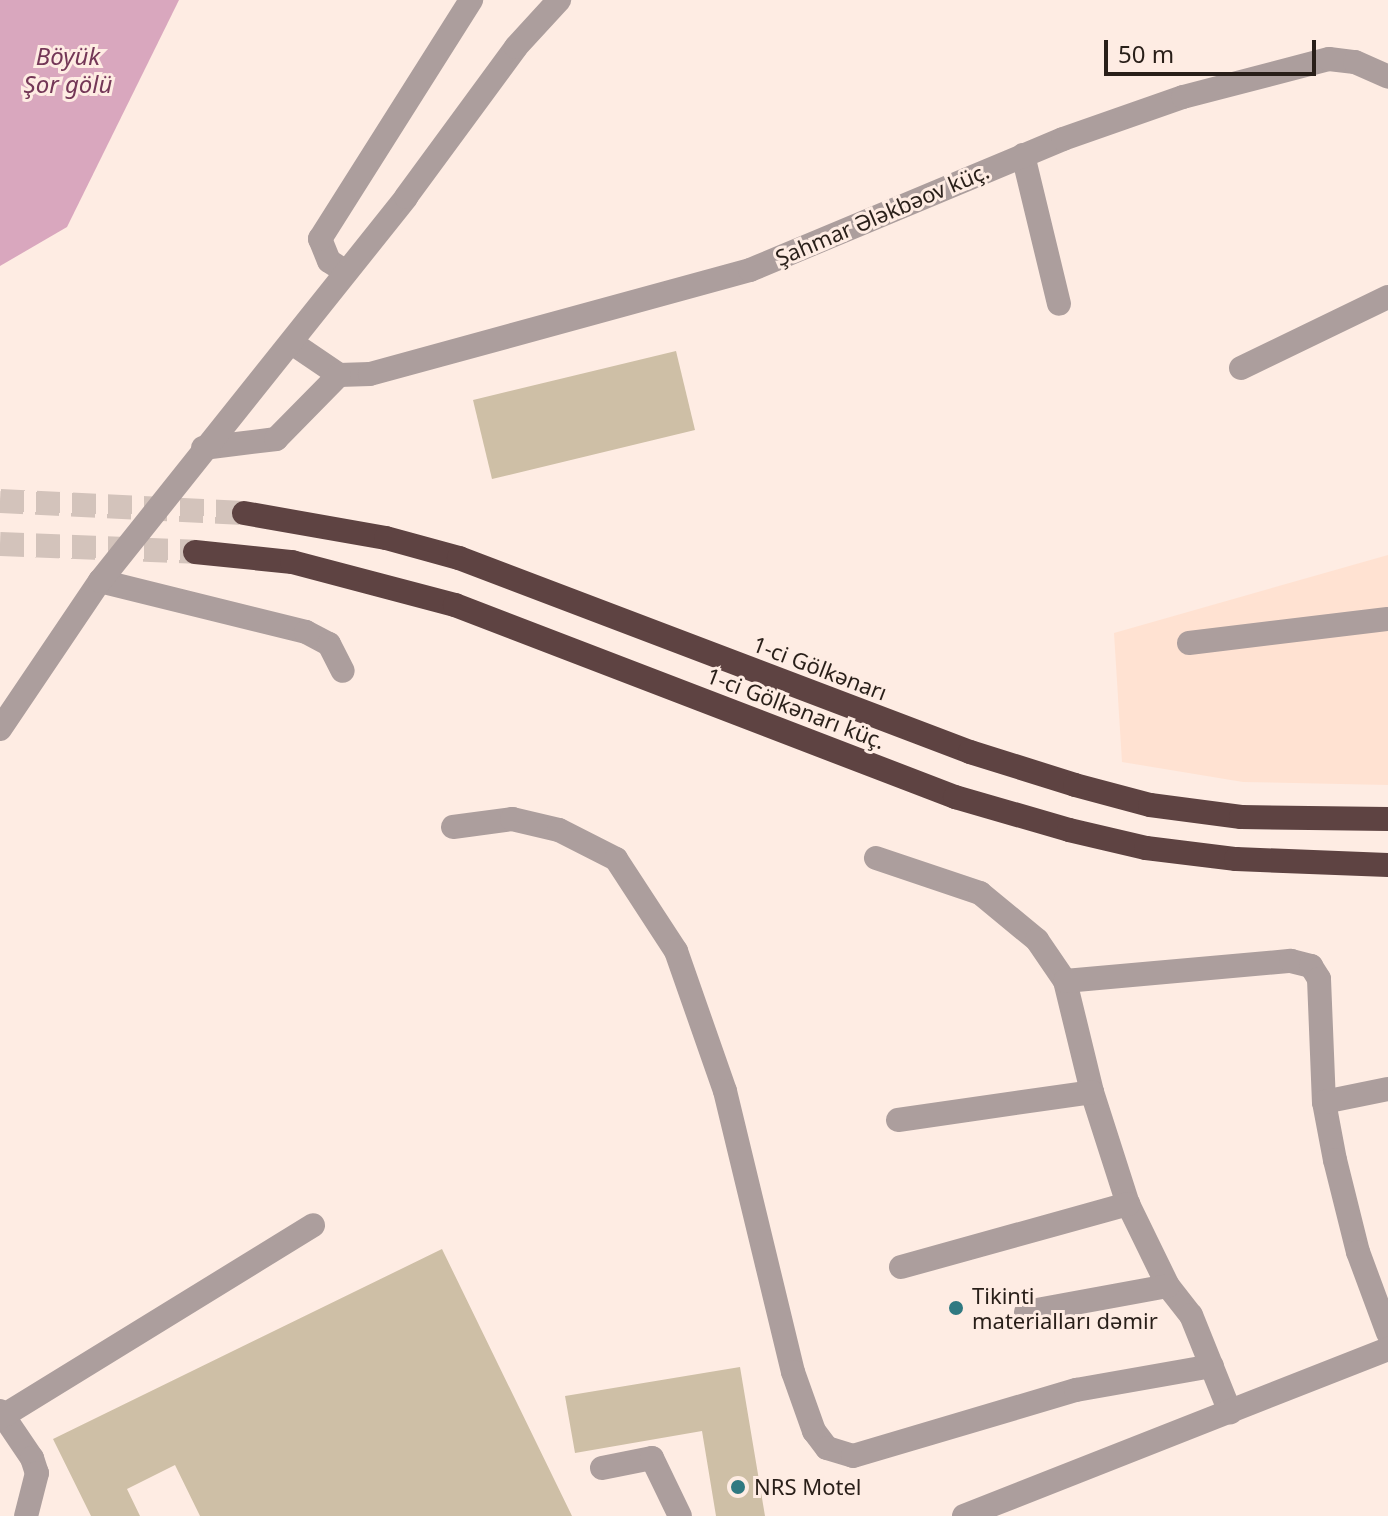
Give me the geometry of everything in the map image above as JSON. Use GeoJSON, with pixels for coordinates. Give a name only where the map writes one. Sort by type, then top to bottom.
{"type":"FeatureCollection","features":[{"type":"Feature","properties":{"kind":"highway","name":"1-ci Gölkənarı"},"geometry":{"type":"LineString","coordinates":[[244,513],[386,538],[459,558],[970,752],[1075,785],[1150,805],[1241,817],[1388,819]]}},
{"type":"Feature","properties":{"kind":"highway","name":"1-ci Gölkənarı küç."},"geometry":{"type":"LineString","coordinates":[[195,552],[292,562],[455,605],[955,797],[1069,830],[1146,848],[1236,859],[1388,865]]}},
{"type":"Feature","properties":{"kind":"street"},"geometry":{"type":"LineString","coordinates":[[346,272],[329,261],[320,239],[471,0]]}},
{"type":"Feature","properties":{"kind":"street"},"geometry":{"type":"LineString","coordinates":[[0,729],[100,581],[203,448],[292,343],[516,47],[559,0]]}},
{"type":"Feature","properties":{"kind":"street","name":"Şahmar Ələkbəov küç."},"geometry":{"type":"LineString","coordinates":[[339,375],[370,374],[750,270],[1126,115],[1284,68],[1329,59],[1355,62],[1388,77]]}},
{"type":"Feature","properties":{"kind":"street"},"geometry":{"type":"LineString","coordinates":[[1023,155],[1059,304]]}},
{"type":"Feature","properties":{"kind":"street"},"geometry":{"type":"LineString","coordinates":[[1241,368],[1388,297]]}},
{"type":"Feature","properties":{"kind":"street"},"geometry":{"type":"LineString","coordinates":[[203,448],[276,439],[339,375],[292,343]]}},
{"type":"Feature","properties":{"kind":"street"},"geometry":{"type":"LineString","coordinates":[[100,581],[306,632],[329,644],[343,671]]}},
{"type":"Feature","properties":{"kind":"street"},"geometry":{"type":"LineString","coordinates":[[1189,643],[1388,619]]}},
{"type":"Feature","properties":{"kind":"street"},"geometry":{"type":"LineString","coordinates":[[453,827],[512,819],[559,830],[616,859],[676,951],[725,1091],[803,1404],[827,1448],[853,1456],[1076,1390],[1212,1366]]}},
{"type":"Feature","properties":{"kind":"street"},"geometry":{"type":"LineString","coordinates":[[876,858],[980,893],[1037,940],[1065,981],[1092,1092],[1128,1204],[1168,1286],[1191,1315],[1230,1412]]}},
{"type":"Feature","properties":{"kind":"street"},"geometry":{"type":"LineString","coordinates":[[1065,981],[1291,961],[1311,966],[1319,979],[1324,1102],[1358,1252],[1388,1333]]}},
{"type":"Feature","properties":{"kind":"street"},"geometry":{"type":"LineString","coordinates":[[1324,1102],[1388,1089]]}},
{"type":"Feature","properties":{"kind":"street"},"geometry":{"type":"LineString","coordinates":[[898,1120],[1092,1092]]}},
{"type":"Feature","properties":{"kind":"street"},"geometry":{"type":"LineString","coordinates":[[901,1267],[1128,1204]]}},
{"type":"Feature","properties":{"kind":"street"},"geometry":{"type":"LineString","coordinates":[[26,1516],[37,1473],[32,1458],[1,1414],[313,1225]]}},
{"type":"Feature","properties":{"kind":"street"},"geometry":{"type":"LineString","coordinates":[[1026,1312],[1168,1286]]}},
{"type":"Feature","properties":{"kind":"street"},"geometry":{"type":"LineString","coordinates":[[964,1516],[1388,1349]]}},
{"type":"Feature","properties":{"kind":"street"},"geometry":{"type":"LineString","coordinates":[[602,1468],[652,1458],[680,1516]]}},
{"type":"Feature","properties":{"kind":"shaded area"},"geometry":{"type":"Polygon","coordinates":[[[1388,555],[1388,785],[1243,782],[1122,762],[1114,633],[1388,555]]]}},
{"type":"Feature","properties":{"kind":"water","name":"Böyük Şor gölü"},"geometry":{"type":"Polygon","coordinates":[[[0,0],[179,0],[67,227],[0,266],[0,0]]]}},
{"type":"Feature","properties":{"kind":"building"},"geometry":{"type":"Polygon","coordinates":[[[676,351],[695,430],[492,479],[473,400],[676,351]]]}},
{"type":"Feature","properties":{"kind":"building"},"geometry":{"type":"Polygon","coordinates":[[[442,1249],[572,1516],[200,1516],[175,1465],[127,1489],[140,1516],[91,1516],[53,1439],[442,1249]]]}},
{"type":"Feature","properties":{"kind":"building"},"geometry":{"type":"Polygon","coordinates":[[[740,1367],[765,1516],[716,1516],[702,1431],[575,1453],[565,1396],[740,1367]]]}},
{"type":"Feature","properties":{"kind":"tunnel"},"geometry":{"type":"LineString","coordinates":[[0,501],[244,513]]}},
{"type":"Feature","properties":{"kind":"tunnel"},"geometry":{"type":"LineString","coordinates":[[0,544],[195,552]]}},
{"type":"Feature","properties":{"kind":"place","name":"Tikinti materialları dəmir"},"geometry":{"type":"Point","coordinates":[956,1308]}},
{"type":"Feature","properties":{"kind":"place","name":"NRS Motel"},"geometry":{"type":"Point","coordinates":[738,1487]}}]}
